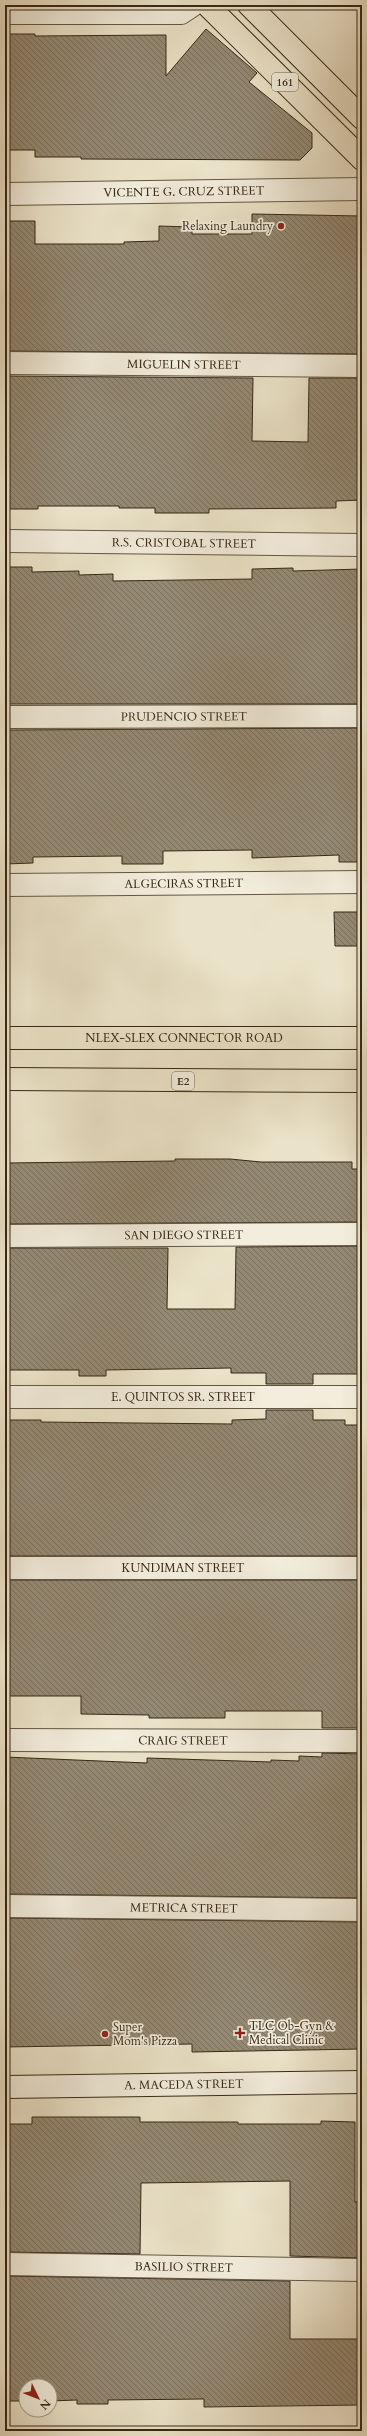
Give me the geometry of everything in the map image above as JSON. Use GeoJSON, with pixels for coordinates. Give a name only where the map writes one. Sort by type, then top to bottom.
{"type":"FeatureCollection","features":[{"type":"Feature","properties":{"kind":"main road","name":"161"},"geometry":{"type":"LineString","coordinates":[[208,5],[362,159]]}},
{"type":"Feature","properties":{"kind":"main road","name":"161"},"geometry":{"type":"LineString","coordinates":[[249,5],[362,118]]}},
{"type":"Feature","properties":{"kind":"main road","name":"NLEX-SLEX CONNECTOR ROAD"},"geometry":{"type":"LineString","coordinates":[[5,1038],[362,1038]]}},
{"type":"Feature","properties":{"kind":"main road","name":"E2"},"geometry":{"type":"LineString","coordinates":[[5,1080],[362,1081]]}},
{"type":"Feature","properties":{"kind":"street"},"geometry":{"type":"LineString","coordinates":[[5,13],[181,13],[193,5]]}},
{"type":"Feature","properties":{"kind":"street","name":"VICENTE G. CRUZ STREET"},"geometry":{"type":"LineString","coordinates":[[5,194],[362,189]]}},
{"type":"Feature","properties":{"kind":"street","name":"MIGUELIN STREET"},"geometry":{"type":"LineString","coordinates":[[5,364],[362,366]]}},
{"type":"Feature","properties":{"kind":"street","name":"R.S. CRISTOBAL STREET"},"geometry":{"type":"LineString","coordinates":[[5,541],[362,544]]}},
{"type":"Feature","properties":{"kind":"street","name":"PRUDENCIO STREET"},"geometry":{"type":"LineString","coordinates":[[5,717],[362,716]]}},
{"type":"Feature","properties":{"kind":"street","name":"ALGECIRAS STREET"},"geometry":{"type":"LineString","coordinates":[[5,885],[362,882]]}},
{"type":"Feature","properties":{"kind":"street","name":"SAN DIEGO STREET"},"geometry":{"type":"LineString","coordinates":[[5,1236],[362,1234]]}},
{"type":"Feature","properties":{"kind":"street","name":"E. QUINTOS SR. STREET"},"geometry":{"type":"LineString","coordinates":[[5,1397],[362,1397]]}},
{"type":"Feature","properties":{"kind":"street","name":"KUNDIMAN STREET"},"geometry":{"type":"LineString","coordinates":[[5,1568],[362,1568]]}},
{"type":"Feature","properties":{"kind":"street","name":"CRAIG STREET"},"geometry":{"type":"LineString","coordinates":[[5,1740],[362,1741]]}},
{"type":"Feature","properties":{"kind":"street","name":"METRICA STREET"},"geometry":{"type":"LineString","coordinates":[[5,1906],[362,1910]]}},
{"type":"Feature","properties":{"kind":"street","name":"A. MACEDA STREET"},"geometry":{"type":"LineString","coordinates":[[5,2087],[362,2082]]}},
{"type":"Feature","properties":{"kind":"street","name":"BASILIO STREET"},"geometry":{"type":"LineString","coordinates":[[5,2264],[362,2270]]}},
{"type":"Feature","properties":{"kind":"building"},"geometry":{"type":"Polygon","coordinates":[[[206,29],[257,73],[249,82],[312,133],[312,148],[300,160],[81,159],[81,157],[35,157],[35,150],[5,150],[5,34],[35,34],[35,36],[166,35],[166,76],[206,29]]]}},
{"type":"Feature","properties":{"kind":"building"},"geometry":{"type":"Polygon","coordinates":[[[252,214],[362,216],[362,354],[5,351],[5,221],[35,221],[35,244],[124,244],[124,242],[159,241],[159,226],[192,227],[192,234],[252,234],[252,214]]]}},
{"type":"Feature","properties":{"kind":"building"},"geometry":{"type":"Polygon","coordinates":[[[5,376],[253,378],[252,441],[308,442],[309,378],[362,378],[362,500],[336,501],[336,508],[209,509],[209,513],[155,513],[155,508],[119,508],[119,506],[38,506],[38,509],[6,509],[5,376]]]}},
{"type":"Feature","properties":{"kind":"building"},"geometry":{"type":"Polygon","coordinates":[[[5,567],[32,567],[32,572],[79,571],[79,575],[113,574],[113,581],[252,579],[252,569],[293,568],[293,571],[362,569],[362,704],[5,704],[5,567]]]}},
{"type":"Feature","properties":{"kind":"building"},"geometry":{"type":"Polygon","coordinates":[[[362,728],[362,862],[339,862],[339,855],[252,858],[252,850],[163,851],[163,864],[122,864],[122,856],[33,857],[33,863],[5,864],[5,730],[362,728]]]}},
{"type":"Feature","properties":{"kind":"building"},"geometry":{"type":"Polygon","coordinates":[[[334,912],[362,912],[362,946],[335,946],[334,912]]]}},
{"type":"Feature","properties":{"kind":"building"},"geometry":{"type":"Polygon","coordinates":[[[175,1159],[230,1159],[261,1162],[352,1162],[352,1169],[362,1169],[362,1222],[5,1224],[5,1163],[175,1161],[175,1159]]]}},
{"type":"Feature","properties":{"kind":"building"},"geometry":{"type":"Polygon","coordinates":[[[362,1246],[362,1374],[313,1374],[313,1384],[266,1384],[266,1373],[231,1373],[231,1368],[106,1370],[106,1376],[79,1376],[79,1370],[5,1370],[5,1248],[168,1248],[167,1309],[235,1309],[236,1247],[362,1246]]]}},
{"type":"Feature","properties":{"kind":"building"},"geometry":{"type":"Polygon","coordinates":[[[266,1410],[313,1410],[313,1420],[345,1420],[345,1425],[362,1425],[362,1556],[5,1556],[5,1420],[41,1420],[41,1422],[232,1424],[232,1420],[266,1419],[266,1410]]]}},
{"type":"Feature","properties":{"kind":"building"},"geometry":{"type":"Polygon","coordinates":[[[5,1580],[362,1580],[362,1728],[322,1728],[322,1711],[225,1711],[225,1718],[149,1718],[149,1715],[81,1714],[81,1696],[5,1696],[5,1580]]]}},
{"type":"Feature","properties":{"kind":"building"},"geometry":{"type":"Polygon","coordinates":[[[322,1753],[362,1754],[362,1898],[5,1894],[5,1757],[147,1763],[147,1758],[271,1762],[271,1760],[299,1761],[299,1756],[322,1757],[322,1753]]]}},
{"type":"Feature","properties":{"kind":"building"},"geometry":{"type":"Polygon","coordinates":[[[5,1918],[362,1922],[361,2049],[192,2052],[192,2044],[5,2047],[5,1918]]]}},
{"type":"Feature","properties":{"kind":"building"},"geometry":{"type":"Polygon","coordinates":[[[32,2117],[140,2117],[140,2122],[238,2122],[238,2124],[321,2124],[321,2121],[355,2122],[355,2202],[362,2202],[362,2258],[290,2256],[290,2181],[141,2183],[140,2254],[5,2252],[5,2124],[32,2124],[32,2117]]]}},
{"type":"Feature","properties":{"kind":"building"},"geometry":{"type":"Polygon","coordinates":[[[5,2276],[290,2281],[290,2339],[362,2339],[362,2405],[204,2407],[204,2399],[108,2400],[108,2404],[77,2404],[77,2400],[58,2401],[58,2378],[18,2378],[18,2401],[5,2401],[5,2276]]]}},
{"type":"Feature","properties":{"kind":"place","name":"Relaxing Laundry"},"geometry":{"type":"Point","coordinates":[281,226]}},
{"type":"Feature","properties":{"kind":"place","name":"TLC Ob-Gyn & Medical Clinic"},"geometry":{"type":"Point","coordinates":[240,2033]}},
{"type":"Feature","properties":{"kind":"place","name":"Super Mom's Pizza"},"geometry":{"type":"Point","coordinates":[105,2034]}}]}
